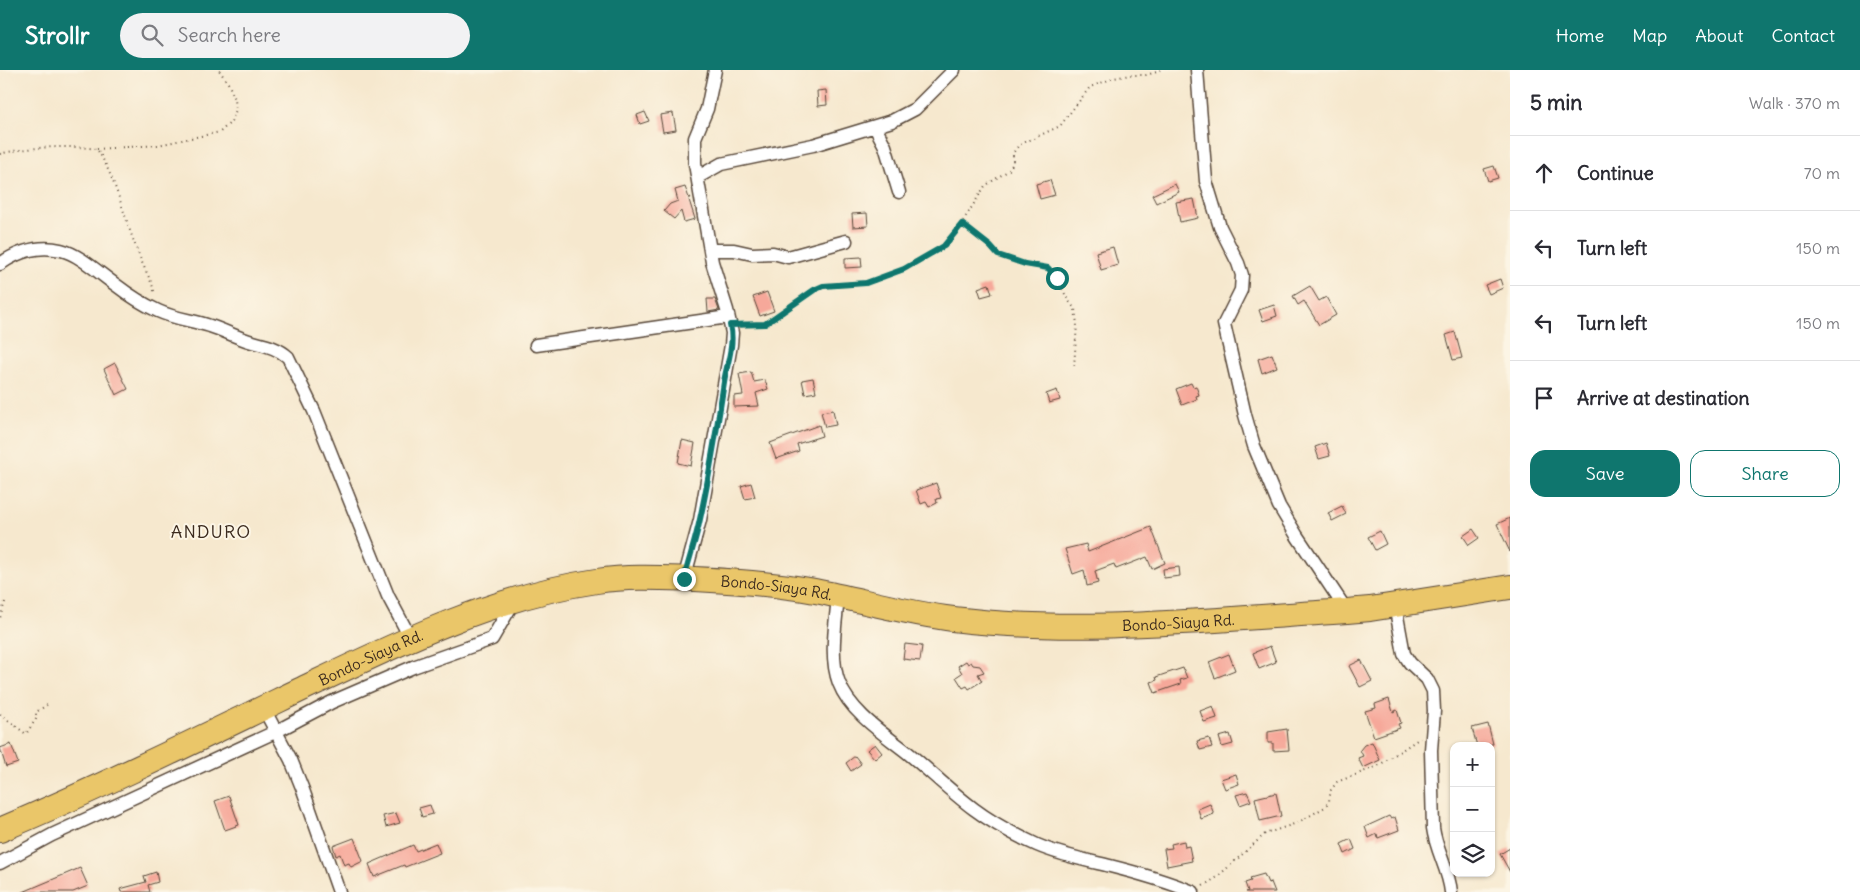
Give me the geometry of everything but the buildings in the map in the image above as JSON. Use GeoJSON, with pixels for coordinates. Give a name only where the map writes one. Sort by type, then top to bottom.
{"type":"FeatureCollection","features":[{"type":"Feature","properties":{"kind":"highway","name":"Bondo-Siaya Rd."},"geometry":{"type":"LineString","coordinates":[[0,830],[411,639],[514,600],[557,588],[598,581],[626,578],[735,581],[838,596],[891,609],[933,616],[1043,625],[1186,622],[1347,611],[1510,587]]}},
{"type":"Feature","properties":{"kind":"street"},"geometry":{"type":"LineString","coordinates":[[684,579],[700,520],[732,334],[714,270],[696,164],[695,138],[707,109],[715,70]]}},
{"type":"Feature","properties":{"kind":"street"},"geometry":{"type":"LineString","coordinates":[[698,177],[714,166],[813,145],[875,127],[904,116],[915,109],[954,70]]}},
{"type":"Feature","properties":{"kind":"street"},"geometry":{"type":"LineString","coordinates":[[1198,70],[1206,181],[1220,226],[1242,275],[1242,290],[1224,324],[1247,423],[1279,506],[1347,611]]}},
{"type":"Feature","properties":{"kind":"street"},"geometry":{"type":"LineString","coordinates":[[875,127],[886,146],[899,192]]}},
{"type":"Feature","properties":{"kind":"street"},"geometry":{"type":"LineString","coordinates":[[710,250],[734,250],[752,254],[773,253],[788,257],[846,242]]}},
{"type":"Feature","properties":{"kind":"street"},"geometry":{"type":"LineString","coordinates":[[0,264],[16,253],[33,249],[51,248],[64,251],[158,311],[282,351],[288,357],[314,411],[388,596],[411,639]]}},
{"type":"Feature","properties":{"kind":"street"},"geometry":{"type":"LineString","coordinates":[[536,345],[729,321]]}},
{"type":"Feature","properties":{"kind":"street"},"geometry":{"type":"LineString","coordinates":[[838,596],[835,658],[839,682],[848,698],[864,718],[972,808],[1012,833],[1038,846],[1197,890]]}},
{"type":"Feature","properties":{"kind":"street"},"geometry":{"type":"LineString","coordinates":[[0,863],[52,835],[275,732],[332,702],[441,656],[492,639],[514,600]]}},
{"type":"Feature","properties":{"kind":"street"},"geometry":{"type":"LineString","coordinates":[[1395,605],[1404,654],[1427,680],[1433,691],[1434,712],[1431,750],[1433,828],[1451,892]]}},
{"type":"Feature","properties":{"kind":"street"},"geometry":{"type":"LineString","coordinates":[[263,707],[291,760],[339,892]]}},
{"type":"Feature","properties":{"kind":"path"},"geometry":{"type":"LineString","coordinates":[[0,154],[22,149],[62,147],[97,149],[149,147],[220,132],[231,122],[236,110],[235,99],[228,83],[219,70]]}},
{"type":"Feature","properties":{"kind":"path"},"geometry":{"type":"LineString","coordinates":[[729,321],[765,324],[814,290],[823,286],[866,283],[896,273],[944,246],[962,224],[985,186],[1012,167],[1013,154],[1020,145],[1060,126],[1090,87],[1114,78],[1146,75],[1160,70]]}},
{"type":"Feature","properties":{"kind":"path"},"geometry":{"type":"LineString","coordinates":[[97,149],[104,160],[140,258],[153,285],[158,311]]}},
{"type":"Feature","properties":{"kind":"path"},"geometry":{"type":"LineString","coordinates":[[962,224],[990,246],[998,255],[1025,264],[1048,268],[1057,278],[1068,300],[1075,309],[1077,324],[1074,367]]}},
{"type":"Feature","properties":{"kind":"path"},"geometry":{"type":"LineString","coordinates":[[0,602],[5,602],[0,618]]}},
{"type":"Feature","properties":{"kind":"path"},"geometry":{"type":"LineString","coordinates":[[0,714],[26,734],[36,719],[36,712],[47,705]]}},
{"type":"Feature","properties":{"kind":"path"},"geometry":{"type":"LineString","coordinates":[[1197,890],[1216,878],[1265,834],[1297,823],[1325,807],[1329,801],[1331,790],[1337,782],[1378,766],[1432,729]]}},
{"type":"Feature","properties":{"kind":"district","name":"ANDURO"},"geometry":{"type":"Point","coordinates":[211,531]}},
{"type":"Feature","properties":{"kind":"route"},"geometry":{"type":"LineString","coordinates":[[684,579],[700,520],[715,438],[731,345],[732,334],[730,325],[765,324],[814,290],[823,286],[866,283],[888,276],[944,246],[962,224],[990,246],[998,255],[1025,264],[1048,268],[1057,278]]}}]}
